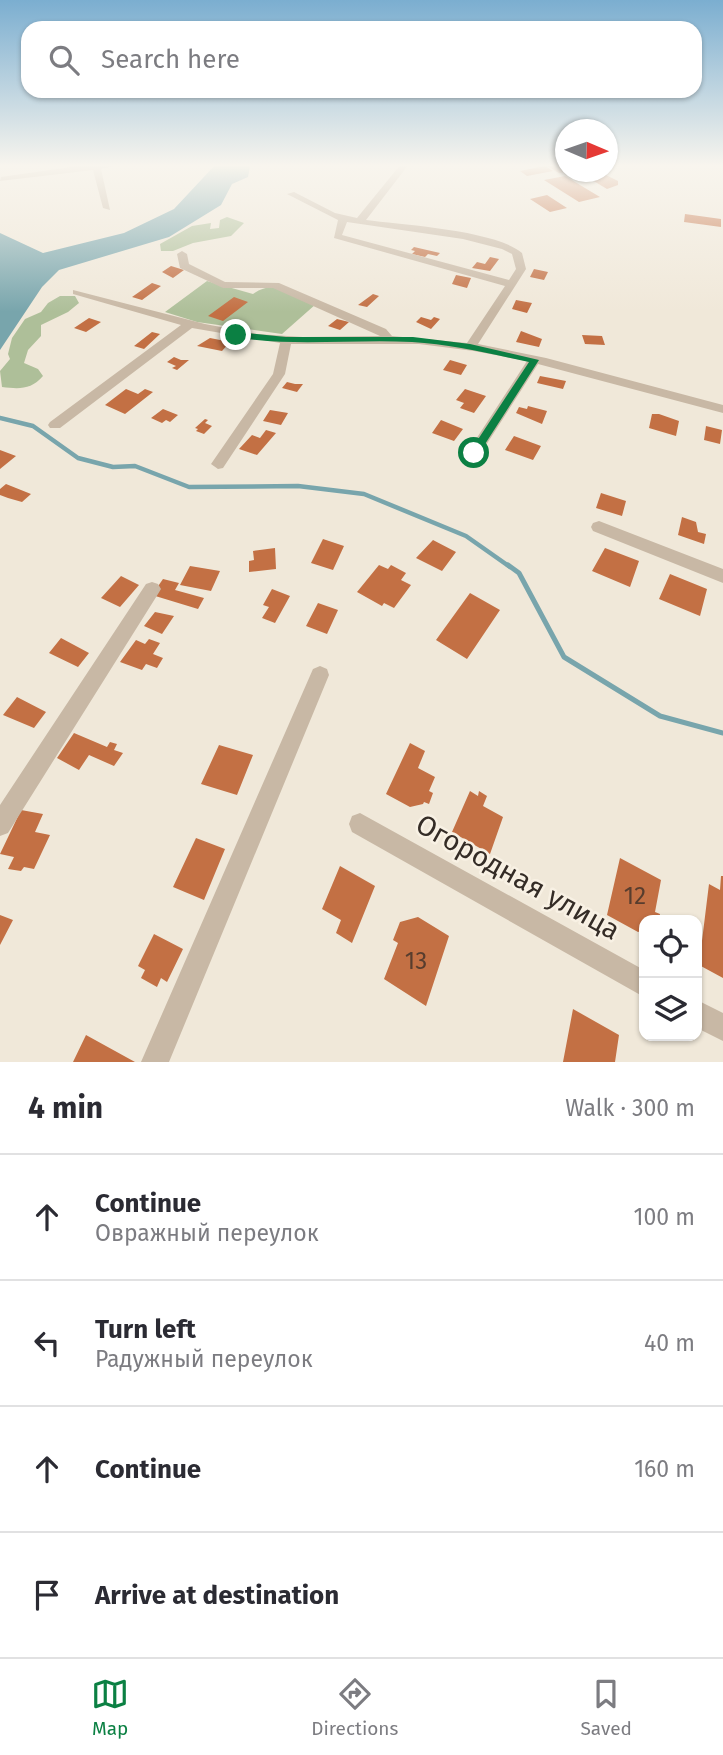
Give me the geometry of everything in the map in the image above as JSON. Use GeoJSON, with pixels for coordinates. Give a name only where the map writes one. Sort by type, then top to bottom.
{"type":"FeatureCollection","features":[{"type":"Feature","properties":{"kind":"street"},"geometry":{"type":"LineString","coordinates":[[332,214],[343,219],[452,236],[517,253],[521,269],[470,347]]}},
{"type":"Feature","properties":{"kind":"street"},"geometry":{"type":"LineString","coordinates":[[359,221],[365,214]]}},
{"type":"Feature","properties":{"kind":"street"},"geometry":{"type":"LineString","coordinates":[[343,219],[337,236],[511,284]]}},
{"type":"Feature","properties":{"kind":"street"},"geometry":{"type":"LineString","coordinates":[[182,254],[184,266],[223,285],[275,285],[382,331],[388,339]]}},
{"type":"Feature","properties":{"kind":"street"},"geometry":{"type":"LineString","coordinates":[[77,292],[189,325],[236,335],[286,340],[388,339],[470,347],[534,360],[723,409]]}},
{"type":"Feature","properties":{"kind":"street"},"geometry":{"type":"LineString","coordinates":[[55,425],[189,325]]}},
{"type":"Feature","properties":{"kind":"street"},"geometry":{"type":"LineString","coordinates":[[218,464],[279,374],[286,340]]}},
{"type":"Feature","properties":{"kind":"street"},"geometry":{"type":"LineString","coordinates":[[474,453],[534,360]]}},
{"type":"Feature","properties":{"kind":"street"},"geometry":{"type":"LineString","coordinates":[[599,527],[723,576]]}},
{"type":"Feature","properties":{"kind":"street"},"geometry":{"type":"LineString","coordinates":[[0,825],[152,589]]}},
{"type":"Feature","properties":{"kind":"street"},"geometry":{"type":"LineString","coordinates":[[155,1062],[320,675]]}},
{"type":"Feature","properties":{"kind":"street","name":"Огородная улица"},"geometry":{"type":"LineString","coordinates":[[360,824],[639,981]]}},
{"type":"Feature","properties":{"kind":"street"},"geometry":{"type":"LineString","coordinates":[[702,1016],[723,1028]]}},
{"type":"Feature","properties":{"kind":"green space"},"geometry":{"type":"Polygon","coordinates":[[[227,217],[244,223],[231,236],[193,243],[173,251],[161,251],[160,244],[192,226],[211,223],[210,229],[219,228],[220,220],[227,217]]]}},
{"type":"Feature","properties":{"kind":"green space"},"geometry":{"type":"Polygon","coordinates":[[[207,281],[253,294],[261,289],[277,287],[316,304],[282,334],[197,322],[165,312],[207,281]]]}},
{"type":"Feature","properties":{"kind":"green space"},"geometry":{"type":"Polygon","coordinates":[[[60,296],[75,296],[79,303],[68,312],[41,325],[41,336],[28,350],[24,363],[38,369],[43,376],[24,388],[2,387],[0,371],[10,359],[8,354],[12,338],[25,319],[41,312],[48,303],[60,296]]]}},
{"type":"Feature","properties":{"kind":"water"},"geometry":{"type":"Polygon","coordinates":[[[164,214],[207,214],[169,237],[59,270],[42,287],[0,350],[0,233],[43,253],[124,233],[164,214]]]}},
{"type":"Feature","properties":{"kind":"building"},"geometry":{"type":"Polygon","coordinates":[[[685,214],[721,219],[721,227],[684,222],[685,214]]]}},
{"type":"Feature","properties":{"kind":"building"},"geometry":{"type":"Polygon","coordinates":[[[414,247],[440,253],[437,256],[428,254],[425,257],[412,254],[414,247]]]}},
{"type":"Feature","properties":{"kind":"building"},"geometry":{"type":"Polygon","coordinates":[[[490,257],[499,259],[490,271],[472,268],[477,262],[485,264],[490,257]]]}},
{"type":"Feature","properties":{"kind":"building"},"geometry":{"type":"Polygon","coordinates":[[[171,266],[184,270],[173,278],[162,272],[171,266]]]}},
{"type":"Feature","properties":{"kind":"building"},"geometry":{"type":"Polygon","coordinates":[[[534,269],[548,272],[544,280],[530,277],[534,269]]]}},
{"type":"Feature","properties":{"kind":"building"},"geometry":{"type":"Polygon","coordinates":[[[456,275],[471,278],[467,288],[452,284],[456,275]]]}},
{"type":"Feature","properties":{"kind":"building"},"geometry":{"type":"Polygon","coordinates":[[[152,283],[161,286],[142,300],[132,297],[152,283]]]}},
{"type":"Feature","properties":{"kind":"building"},"geometry":{"type":"Polygon","coordinates":[[[373,294],[379,296],[367,307],[358,305],[373,294]]]}},
{"type":"Feature","properties":{"kind":"building"},"geometry":{"type":"Polygon","coordinates":[[[234,297],[248,302],[223,321],[208,316],[234,297]]]}},
{"type":"Feature","properties":{"kind":"building"},"geometry":{"type":"Polygon","coordinates":[[[516,300],[532,303],[527,313],[512,309],[516,300]]]}},
{"type":"Feature","properties":{"kind":"building"},"geometry":{"type":"Polygon","coordinates":[[[421,317],[440,319],[431,329],[416,322],[421,317]]]}},
{"type":"Feature","properties":{"kind":"building"},"geometry":{"type":"Polygon","coordinates":[[[89,318],[101,322],[86,332],[74,328],[89,318]]]}},
{"type":"Feature","properties":{"kind":"building"},"geometry":{"type":"Polygon","coordinates":[[[337,319],[349,322],[340,330],[328,326],[337,319]]]}},
{"type":"Feature","properties":{"kind":"building"},"geometry":{"type":"Polygon","coordinates":[[[521,331],[542,339],[539,347],[516,342],[521,331]]]}},
{"type":"Feature","properties":{"kind":"building"},"geometry":{"type":"Polygon","coordinates":[[[152,332],[160,334],[144,349],[134,346],[152,332]]]}},
{"type":"Feature","properties":{"kind":"building"},"geometry":{"type":"Polygon","coordinates":[[[582,335],[602,336],[605,345],[585,344],[582,335]]]}},
{"type":"Feature","properties":{"kind":"building"},"geometry":{"type":"Polygon","coordinates":[[[210,338],[230,342],[222,351],[197,346],[210,338]]]}},
{"type":"Feature","properties":{"kind":"building"},"geometry":{"type":"Polygon","coordinates":[[[174,357],[189,360],[177,370],[172,368],[176,366],[167,362],[174,357]]]}},
{"type":"Feature","properties":{"kind":"building"},"geometry":{"type":"Polygon","coordinates":[[[450,360],[467,365],[461,375],[443,370],[450,360]]]}},
{"type":"Feature","properties":{"kind":"building"},"geometry":{"type":"Polygon","coordinates":[[[540,376],[566,381],[563,389],[537,383],[540,376]]]}},
{"type":"Feature","properties":{"kind":"building"},"geometry":{"type":"Polygon","coordinates":[[[287,382],[303,384],[297,392],[282,388],[287,382]]]}},
{"type":"Feature","properties":{"kind":"building"},"geometry":{"type":"Polygon","coordinates":[[[126,389],[138,394],[145,389],[153,392],[125,414],[105,405],[126,389]]]}},
{"type":"Feature","properties":{"kind":"building"},"geometry":{"type":"Polygon","coordinates":[[[465,389],[486,396],[474,413],[460,408],[464,403],[456,400],[465,389]]]}},
{"type":"Feature","properties":{"kind":"building"},"geometry":{"type":"Polygon","coordinates":[[[528,406],[547,411],[542,424],[516,413],[519,407],[527,409],[528,406]]]}},
{"type":"Feature","properties":{"kind":"building"},"geometry":{"type":"Polygon","coordinates":[[[163,409],[178,415],[170,422],[166,420],[162,423],[151,418],[163,409]]]}},
{"type":"Feature","properties":{"kind":"building"},"geometry":{"type":"Polygon","coordinates":[[[270,410],[288,413],[281,425],[263,421],[270,410]]]}},
{"type":"Feature","properties":{"kind":"building"},"geometry":{"type":"Polygon","coordinates":[[[652,414],[679,421],[676,436],[649,428],[652,414]]]}},
{"type":"Feature","properties":{"kind":"building"},"geometry":{"type":"Polygon","coordinates":[[[205,419],[208,420],[205,423],[212,426],[204,434],[195,428],[205,419]]]}},
{"type":"Feature","properties":{"kind":"building"},"geometry":{"type":"Polygon","coordinates":[[[441,420],[463,429],[454,441],[432,433],[441,420]]]}},
{"type":"Feature","properties":{"kind":"building"},"geometry":{"type":"Polygon","coordinates":[[[706,426],[722,430],[720,444],[704,440],[706,426]]]}},
{"type":"Feature","properties":{"kind":"building"},"geometry":{"type":"Polygon","coordinates":[[[266,430],[276,433],[257,455],[239,449],[252,435],[260,438],[266,430]]]}},
{"type":"Feature","properties":{"kind":"building"},"geometry":{"type":"Polygon","coordinates":[[[514,436],[541,446],[533,460],[505,450],[514,436]]]}},
{"type":"Feature","properties":{"kind":"building"},"geometry":{"type":"Polygon","coordinates":[[[0,450],[16,456],[0,469],[0,450]]]}},
{"type":"Feature","properties":{"kind":"building"},"geometry":{"type":"Polygon","coordinates":[[[6,484],[31,494],[22,502],[0,495],[0,489],[6,484]]]}},
{"type":"Feature","properties":{"kind":"building"},"geometry":{"type":"Polygon","coordinates":[[[601,493],[626,501],[622,516],[596,508],[601,493]]]}},
{"type":"Feature","properties":{"kind":"building"},"geometry":{"type":"Polygon","coordinates":[[[682,517],[696,522],[698,532],[706,534],[704,544],[678,535],[682,517]]]}},
{"type":"Feature","properties":{"kind":"building"},"geometry":{"type":"Polygon","coordinates":[[[323,539],[344,546],[333,570],[311,563],[323,539]]]}},
{"type":"Feature","properties":{"kind":"building"},"geometry":{"type":"Polygon","coordinates":[[[433,540],[456,552],[442,571],[416,558],[433,540]]]}},
{"type":"Feature","properties":{"kind":"building"},"geometry":{"type":"Polygon","coordinates":[[[275,548],[276,569],[249,572],[249,561],[254,560],[253,551],[275,548]]]}},
{"type":"Feature","properties":{"kind":"building"},"geometry":{"type":"Polygon","coordinates":[[[605,548],[639,561],[630,587],[592,571],[605,548]]]}},
{"type":"Feature","properties":{"kind":"building"},"geometry":{"type":"Polygon","coordinates":[[[379,565],[388,569],[391,565],[406,573],[401,580],[411,585],[394,608],[384,603],[382,606],[357,592],[379,565]]]}},
{"type":"Feature","properties":{"kind":"building"},"geometry":{"type":"Polygon","coordinates":[[[190,566],[220,571],[211,591],[180,585],[190,566]]]}},
{"type":"Feature","properties":{"kind":"building"},"geometry":{"type":"Polygon","coordinates":[[[670,574],[707,589],[700,616],[659,599],[670,574]]]}},
{"type":"Feature","properties":{"kind":"building"},"geometry":{"type":"Polygon","coordinates":[[[121,576],[139,585],[120,607],[101,598],[121,576]]]}},
{"type":"Feature","properties":{"kind":"building"},"geometry":{"type":"Polygon","coordinates":[[[163,579],[179,583],[175,590],[204,598],[198,609],[152,595],[163,579]]]}},
{"type":"Feature","properties":{"kind":"building"},"geometry":{"type":"Polygon","coordinates":[[[272,589],[290,596],[275,623],[262,618],[269,607],[263,605],[272,589]]]}},
{"type":"Feature","properties":{"kind":"building"},"geometry":{"type":"Polygon","coordinates":[[[470,593],[500,610],[467,659],[436,640],[470,593]]]}},
{"type":"Feature","properties":{"kind":"building"},"geometry":{"type":"Polygon","coordinates":[[[318,603],[338,610],[327,634],[306,626],[318,603]]]}},
{"type":"Feature","properties":{"kind":"building"},"geometry":{"type":"Polygon","coordinates":[[[155,612],[174,616],[162,634],[144,626],[155,612]]]}},
{"type":"Feature","properties":{"kind":"building"},"geometry":{"type":"Polygon","coordinates":[[[61,638],[89,653],[78,667],[49,653],[61,638]]]}},
{"type":"Feature","properties":{"kind":"building"},"geometry":{"type":"Polygon","coordinates":[[[149,639],[160,643],[153,654],[163,658],[157,668],[146,664],[142,670],[120,662],[136,640],[145,644],[149,639]]]}},
{"type":"Feature","properties":{"kind":"building"},"geometry":{"type":"Polygon","coordinates":[[[17,697],[46,712],[34,728],[3,715],[17,697]]]}},
{"type":"Feature","properties":{"kind":"building"},"geometry":{"type":"Polygon","coordinates":[[[74,733],[107,747],[110,742],[117,744],[114,750],[123,753],[114,766],[89,755],[79,770],[57,758],[74,733]]]}},
{"type":"Feature","properties":{"kind":"building"},"geometry":{"type":"Polygon","coordinates":[[[410,743],[425,751],[418,768],[435,777],[429,791],[433,793],[429,804],[424,802],[410,807],[386,794],[410,743]]]}},
{"type":"Feature","properties":{"kind":"building"},"geometry":{"type":"Polygon","coordinates":[[[219,745],[253,755],[237,795],[201,784],[219,745]]]}},
{"type":"Feature","properties":{"kind":"building"},"geometry":{"type":"Polygon","coordinates":[[[470,791],[478,796],[479,791],[487,796],[483,806],[503,817],[490,854],[452,832],[470,791]]]}},
{"type":"Feature","properties":{"kind":"building"},"geometry":{"type":"Polygon","coordinates":[[[21,810],[43,814],[35,832],[50,835],[34,869],[24,867],[21,871],[8,869],[14,857],[0,854],[21,810]]]}},
{"type":"Feature","properties":{"kind":"building"},"geometry":{"type":"Polygon","coordinates":[[[196,838],[225,849],[204,900],[173,887],[196,838]]]}},
{"type":"Feature","properties":{"kind":"building"},"geometry":{"type":"Polygon","coordinates":[[[620,858],[661,880],[655,912],[660,915],[639,915],[639,932],[607,915],[620,858]]]}},
{"type":"Feature","properties":{"kind":"building"},"geometry":{"type":"Polygon","coordinates":[[[340,866],[375,886],[352,943],[336,933],[341,920],[322,909],[340,866]]]}},
{"type":"Feature","properties":{"kind":"building"},"geometry":{"type":"Polygon","coordinates":[[[723,876],[723,978],[702,967],[702,941],[709,884],[720,890],[723,876]]]}},
{"type":"Feature","properties":{"kind":"building"},"geometry":{"type":"Polygon","coordinates":[[[0,915],[13,920],[0,945],[0,915]]]}},
{"type":"Feature","properties":{"kind":"building"},"geometry":{"type":"Polygon","coordinates":[[[418,917],[449,936],[426,1006],[384,979],[398,943],[393,940],[400,922],[418,917]]]}},
{"type":"Feature","properties":{"kind":"building"},"geometry":{"type":"Polygon","coordinates":[[[154,934],[183,949],[167,982],[161,978],[157,987],[141,978],[145,970],[138,966],[154,934]]]}},
{"type":"Feature","properties":{"kind":"building"},"geometry":{"type":"Polygon","coordinates":[[[573,1009],[619,1035],[615,1062],[563,1062],[573,1009]]]}},
{"type":"Feature","properties":{"kind":"building"},"geometry":{"type":"Polygon","coordinates":[[[86,1035],[135,1062],[73,1062],[86,1035]]]}},
{"type":"Feature","properties":{"kind":"waterway"},"geometry":{"type":"LineString","coordinates":[[0,418],[33,426],[78,458],[113,467],[135,466],[189,487],[298,486],[364,494],[466,536],[510,567]]}},
{"type":"Feature","properties":{"kind":"waterway"},"geometry":{"type":"LineString","coordinates":[[508,565],[519,573],[564,657],[660,716],[723,733]]}},
{"type":"Feature","properties":{"kind":"route"},"geometry":{"type":"LineString","coordinates":[[236,335],[286,340],[439,342],[534,360],[474,453]]}}]}
